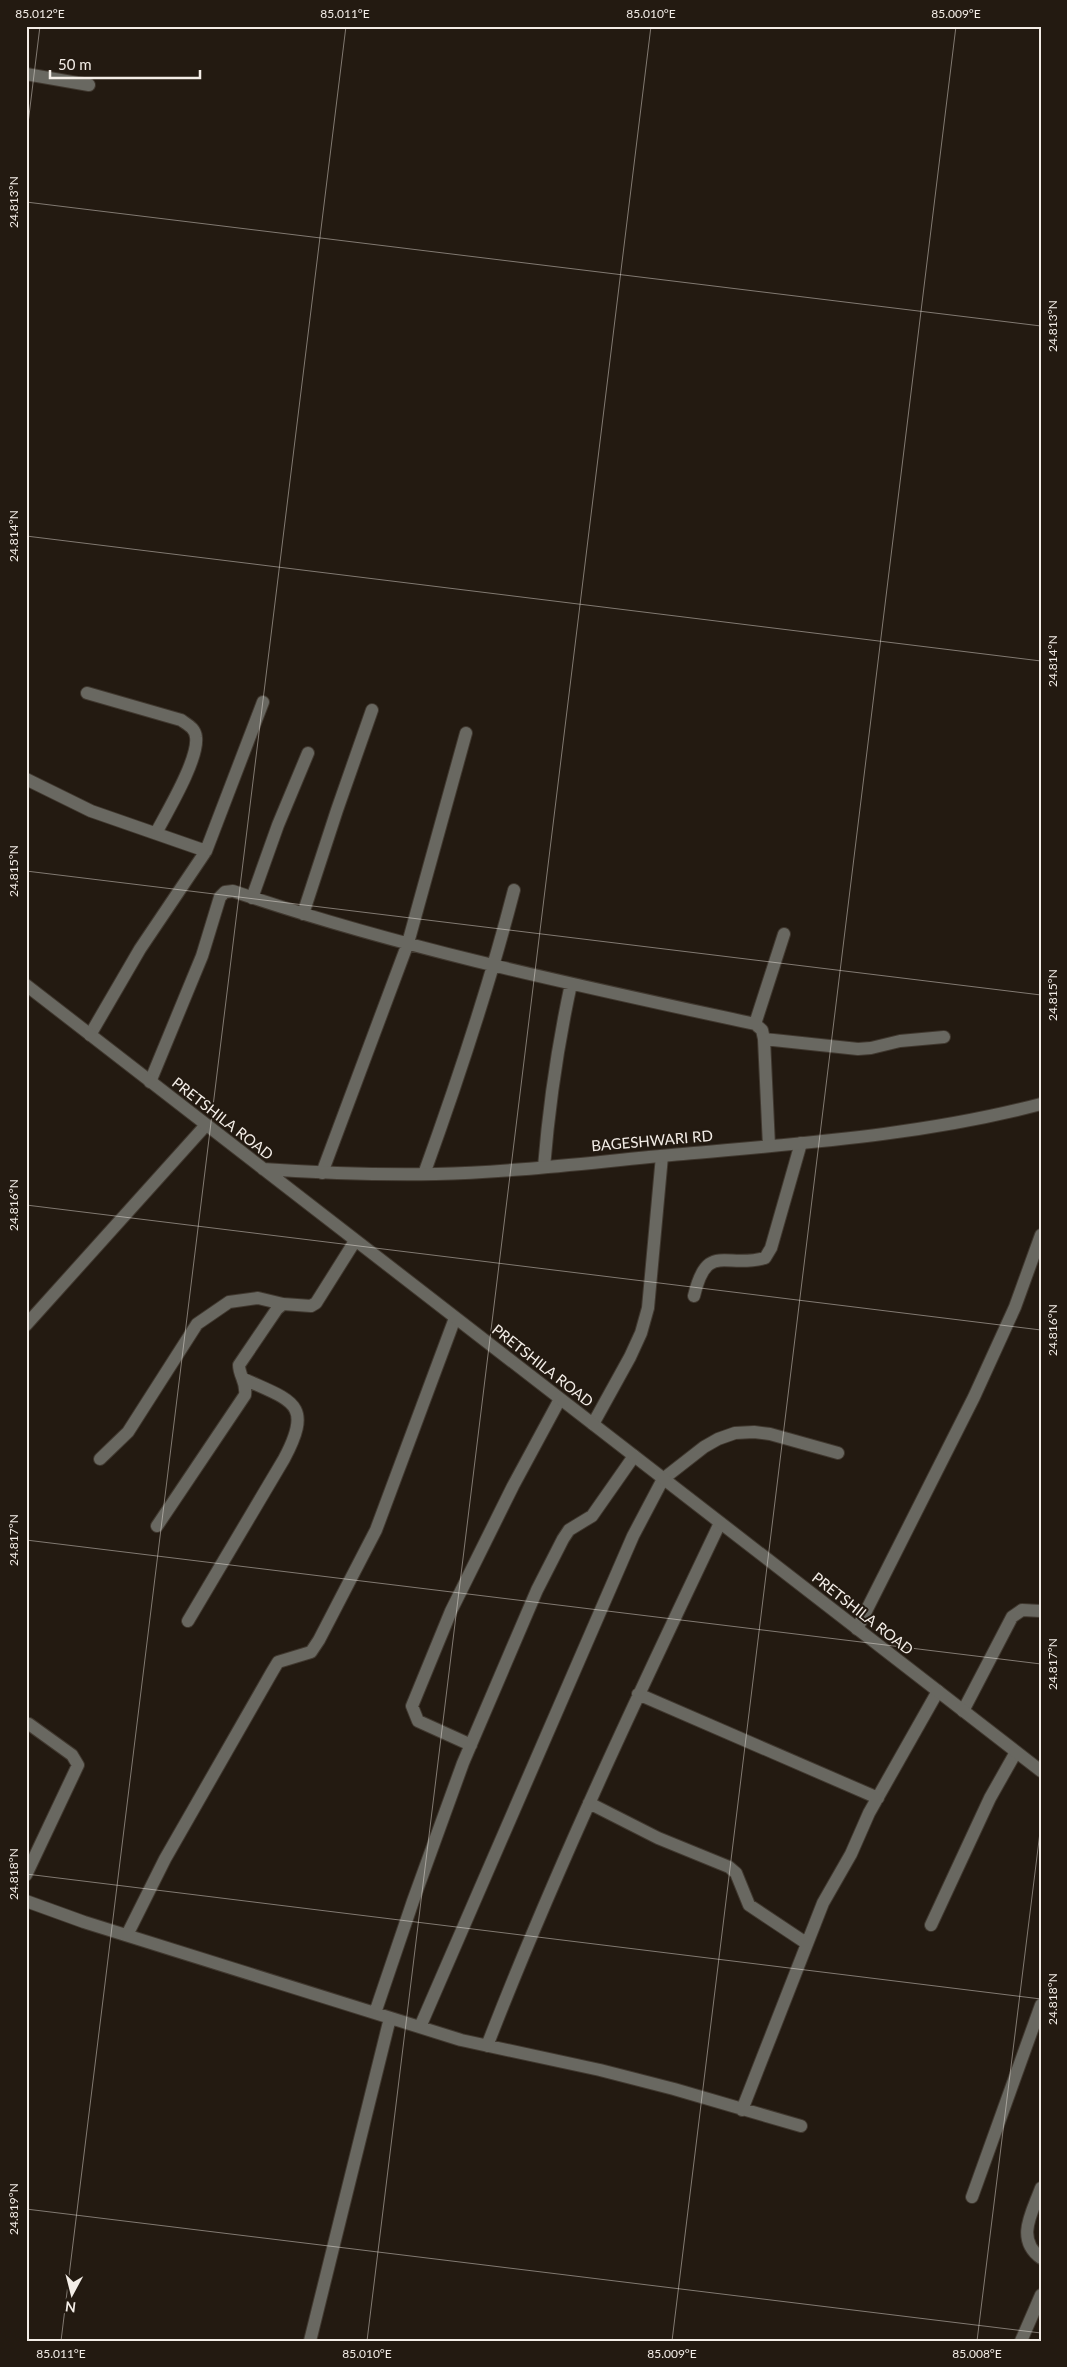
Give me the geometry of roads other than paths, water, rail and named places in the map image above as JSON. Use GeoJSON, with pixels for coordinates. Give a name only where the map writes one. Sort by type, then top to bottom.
{"type":"FeatureCollection","features":[{"type":"Feature","properties":{"kind":"street"},"geometry":{"type":"LineString","coordinates":[[26,74],[89,86]]}},
{"type":"Feature","properties":{"kind":"street"},"geometry":{"type":"LineString","coordinates":[[86,693],[181,720],[192,728],[196,736],[193,756],[182,783],[156,833]]}},
{"type":"Feature","properties":{"kind":"street"},"geometry":{"type":"LineString","coordinates":[[90,1035],[140,949],[206,851],[262,702]]}},
{"type":"Feature","properties":{"kind":"street"},"geometry":{"type":"LineString","coordinates":[[303,914],[372,710]]}},
{"type":"Feature","properties":{"kind":"street"},"geometry":{"type":"LineString","coordinates":[[322,1173],[408,943],[466,733]]}},
{"type":"Feature","properties":{"kind":"street"},"geometry":{"type":"LineString","coordinates":[[252,898],[278,824],[308,753]]}},
{"type":"Feature","properties":{"kind":"street"},"geometry":{"type":"LineString","coordinates":[[26,779],[91,811],[206,851]]}},
{"type":"Feature","properties":{"kind":"street"},"geometry":{"type":"LineString","coordinates":[[424,1174],[469,1048],[494,967],[514,890]]}},
{"type":"Feature","properties":{"kind":"street"},"geometry":{"type":"LineString","coordinates":[[150,1082],[202,956],[220,897],[225,892],[233,891],[303,914],[494,967],[755,1024],[762,1030],[764,1038],[769,1146]]}},
{"type":"Feature","properties":{"kind":"street"},"geometry":{"type":"LineString","coordinates":[[755,1024],[784,934]]}},
{"type":"Feature","properties":{"kind":"street"},"geometry":{"type":"LineString","coordinates":[[544,1167],[550,1102],[560,1034],[570,984]]}},
{"type":"Feature","properties":{"kind":"street","name":"PRETSHILA ROAD"},"geometry":{"type":"LineString","coordinates":[[26,985],[1041,1771]]}},
{"type":"Feature","properties":{"kind":"street"},"geometry":{"type":"LineString","coordinates":[[764,1038],[858,1049],[900,1041],[944,1037]]}},
{"type":"Feature","properties":{"kind":"street","name":"BAGESHWARI RD"},"geometry":{"type":"LineString","coordinates":[[264,1169],[322,1173],[424,1174],[544,1167],[801,1143],[929,1128],[999,1115],[1041,1104]]}},
{"type":"Feature","properties":{"kind":"street"},"geometry":{"type":"LineString","coordinates":[[26,1325],[206,1125]]}},
{"type":"Feature","properties":{"kind":"street"},"geometry":{"type":"LineString","coordinates":[[694,1296],[699,1276],[705,1266],[717,1261],[754,1261],[765,1258],[771,1248],[801,1143]]}},
{"type":"Feature","properties":{"kind":"street"},"geometry":{"type":"LineString","coordinates":[[593,1424],[630,1357],[641,1333],[648,1308],[662,1156]]}},
{"type":"Feature","properties":{"kind":"street"},"geometry":{"type":"LineString","coordinates":[[857,1629],[978,1388],[1015,1307],[1041,1235]]}},
{"type":"Feature","properties":{"kind":"street"},"geometry":{"type":"LineString","coordinates":[[100,1460],[128,1432],[197,1324],[229,1302],[258,1298],[283,1304],[311,1306],[316,1303],[356,1241]]}},
{"type":"Feature","properties":{"kind":"street"},"geometry":{"type":"LineString","coordinates":[[157,1526],[240,1403],[246,1386],[239,1371],[239,1365],[276,1309],[283,1304]]}},
{"type":"Feature","properties":{"kind":"street"},"geometry":{"type":"LineString","coordinates":[[127,1935],[165,1858],[278,1662],[288,1657],[311,1652],[319,1640],[376,1530],[455,1318]]}},
{"type":"Feature","properties":{"kind":"street"},"geometry":{"type":"LineString","coordinates":[[188,1621],[284,1459],[295,1439],[299,1425],[296,1408],[286,1400],[244,1379]]}},
{"type":"Feature","properties":{"kind":"street"},"geometry":{"type":"LineString","coordinates":[[471,1745],[418,1721],[412,1706],[451,1611],[513,1486],[560,1399]]}},
{"type":"Feature","properties":{"kind":"street"},"geometry":{"type":"LineString","coordinates":[[420,2027],[633,1536],[663,1479],[704,1447],[736,1433],[770,1434],[838,1453]]}},
{"type":"Feature","properties":{"kind":"street"},"geometry":{"type":"LineString","coordinates":[[375,2013],[413,1901],[471,1745],[517,1635],[563,1539],[569,1530],[592,1516],[634,1456]]}},
{"type":"Feature","properties":{"kind":"street"},"geometry":{"type":"LineString","coordinates":[[486,2046],[514,1975],[589,1803],[638,1694],[720,1523]]}},
{"type":"Feature","properties":{"kind":"street"},"geometry":{"type":"LineString","coordinates":[[963,1711],[1012,1617],[1022,1610],[1041,1611]]}},
{"type":"Feature","properties":{"kind":"street"},"geometry":{"type":"LineString","coordinates":[[742,2110],[806,1943],[824,1903],[851,1854],[878,1798],[938,1691]]}},
{"type":"Feature","properties":{"kind":"street"},"geometry":{"type":"LineString","coordinates":[[638,1694],[878,1798]]}},
{"type":"Feature","properties":{"kind":"street"},"geometry":{"type":"LineString","coordinates":[[26,1874],[78,1766],[72,1755],[29,1724]]}},
{"type":"Feature","properties":{"kind":"street"},"geometry":{"type":"LineString","coordinates":[[931,1925],[990,1798],[1016,1752]]}},
{"type":"Feature","properties":{"kind":"street"},"geometry":{"type":"LineString","coordinates":[[589,1803],[658,1838],[729,1867],[736,1873],[749,1905],[806,1943]]}},
{"type":"Feature","properties":{"kind":"street"},"geometry":{"type":"LineString","coordinates":[[26,1901],[127,1935],[420,2027],[486,2046],[591,2068],[674,2089],[801,2126]]}},
{"type":"Feature","properties":{"kind":"street"},"geometry":{"type":"LineString","coordinates":[[972,2197],[1041,2005]]}},
{"type":"Feature","properties":{"kind":"street"},"geometry":{"type":"LineString","coordinates":[[310,2341],[390,2018]]}},
{"type":"Feature","properties":{"kind":"street"},"geometry":{"type":"LineString","coordinates":[[1041,2188],[1026,2232],[1027,2244],[1041,2258]]}},
{"type":"Feature","properties":{"kind":"street"},"geometry":{"type":"LineString","coordinates":[[1021,2341],[1041,2295]]}}]}
